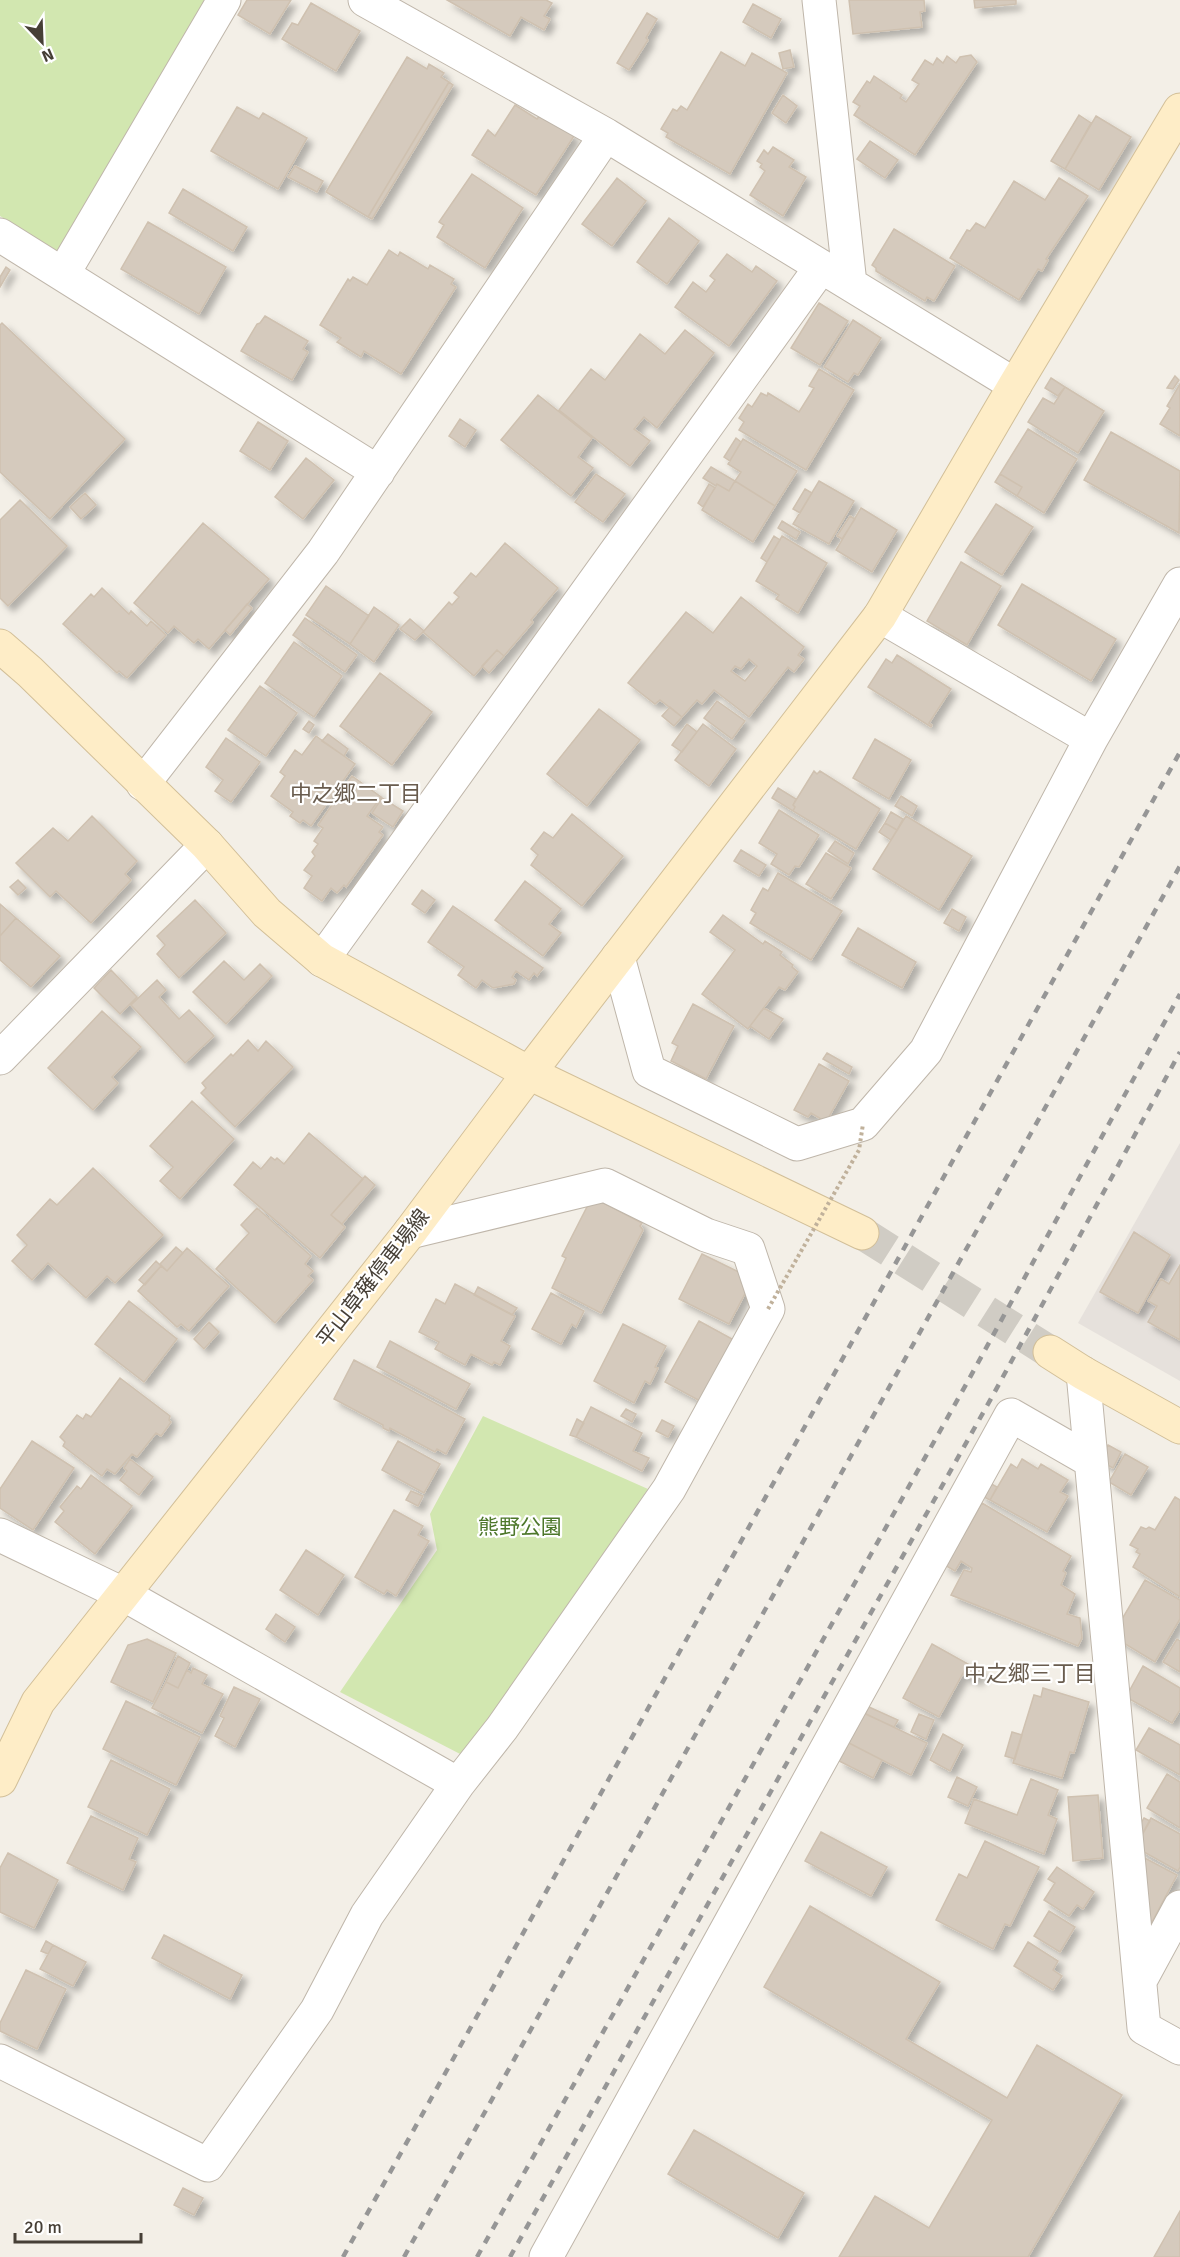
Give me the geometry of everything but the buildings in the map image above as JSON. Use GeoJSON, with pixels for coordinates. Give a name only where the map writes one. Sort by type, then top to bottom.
{"type":"FeatureCollection","features":[{"type":"Feature","properties":{"kind":"street"},"geometry":{"type":"LineString","coordinates":[[63,274],[224,0]]}},
{"type":"Feature","properties":{"kind":"street"},"geometry":{"type":"LineString","coordinates":[[819,0],[850,285]]}},
{"type":"Feature","properties":{"kind":"street"},"geometry":{"type":"LineString","coordinates":[[368,1],[606,135],[1015,385]]}},
{"type":"Feature","properties":{"kind":"street","name":"平山草薙停車場線"},"geometry":{"type":"LineString","coordinates":[[0,1780],[39,1702],[410,1232],[529,1073],[880,616],[1180,110]]}},
{"type":"Feature","properties":{"kind":"street"},"geometry":{"type":"LineString","coordinates":[[144,784],[322,552],[606,135]]}},
{"type":"Feature","properties":{"kind":"street"},"geometry":{"type":"LineString","coordinates":[[0,234],[378,472]]}},
{"type":"Feature","properties":{"kind":"street"},"geometry":{"type":"LineString","coordinates":[[322,960],[821,267]]}},
{"type":"Feature","properties":{"kind":"street"},"geometry":{"type":"LineString","coordinates":[[618,957],[648,1071],[796,1144],[863,1124],[926,1051],[1091,739],[1180,584]]}},
{"type":"Feature","properties":{"kind":"street"},"geometry":{"type":"LineString","coordinates":[[880,616],[1091,739]]}},
{"type":"Feature","properties":{"kind":"street"},"geometry":{"type":"LineString","coordinates":[[0,646],[30,672],[207,844],[267,913],[322,960],[529,1073],[862,1233]]}},
{"type":"Feature","properties":{"kind":"street"},"geometry":{"type":"LineString","coordinates":[[0,1058],[207,844]]}},
{"type":"Feature","properties":{"kind":"street"},"geometry":{"type":"LineString","coordinates":[[0,2061],[208,2165],[317,2010],[367,1915],[458,1784],[502,1728],[669,1489],[768,1309],[748,1249],[706,1235],[605,1185],[410,1232]]}},
{"type":"Feature","properties":{"kind":"street"},"geometry":{"type":"LineString","coordinates":[[1050,1352],[1180,1427]]}},
{"type":"Feature","properties":{"kind":"street"},"geometry":{"type":"LineString","coordinates":[[1083,1373],[1144,2028],[1180,2048]]}},
{"type":"Feature","properties":{"kind":"street"},"geometry":{"type":"LineString","coordinates":[[546,2257],[1011,1415],[1091,1461]]}},
{"type":"Feature","properties":{"kind":"street"},"geometry":{"type":"LineString","coordinates":[[0,1535],[123,1594],[458,1784]]}},
{"type":"Feature","properties":{"kind":"street"},"geometry":{"type":"LineString","coordinates":[[1140,1981],[1180,1907]]}},
{"type":"Feature","properties":{"kind":"path"},"geometry":{"type":"LineString","coordinates":[[768,1309],[859,1150],[863,1124]]}},
{"type":"Feature","properties":{"kind":"shaded area"},"geometry":{"type":"Polygon","coordinates":[[[1180,1143],[1180,1381],[1078,1323],[1180,1143]]]}},
{"type":"Feature","properties":{"kind":"green space"},"geometry":{"type":"Polygon","coordinates":[[[0,0],[211,0],[61,254],[0,216],[0,0]]]}},
{"type":"Feature","properties":{"kind":"green space","name":"熊野公園"},"geometry":{"type":"Polygon","coordinates":[[[483,1416],[648,1489],[464,1756],[340,1692],[437,1550],[430,1514],[483,1416]]]}},
{"type":"Feature","properties":{"kind":"tunnel"},"geometry":{"type":"LineString","coordinates":[[862,1233],[1050,1352]]}},
{"type":"Feature","properties":{"kind":"railway"},"geometry":{"type":"LineString","coordinates":[[343,2257],[1180,752]]}},
{"type":"Feature","properties":{"kind":"railway"},"geometry":{"type":"LineString","coordinates":[[404,2257],[1180,866]]}},
{"type":"Feature","properties":{"kind":"railway"},"geometry":{"type":"LineString","coordinates":[[477,2257],[968,1381],[1180,994]]}},
{"type":"Feature","properties":{"kind":"railway"},"geometry":{"type":"LineString","coordinates":[[510,2257],[993,1395],[1180,1052]]}},
{"type":"Feature","properties":{"kind":"district","name":"中之郷二丁目"},"geometry":{"type":"Point","coordinates":[356,793]}},
{"type":"Feature","properties":{"kind":"district","name":"中之郷三丁目"},"geometry":{"type":"Point","coordinates":[1030,1673]}}]}
